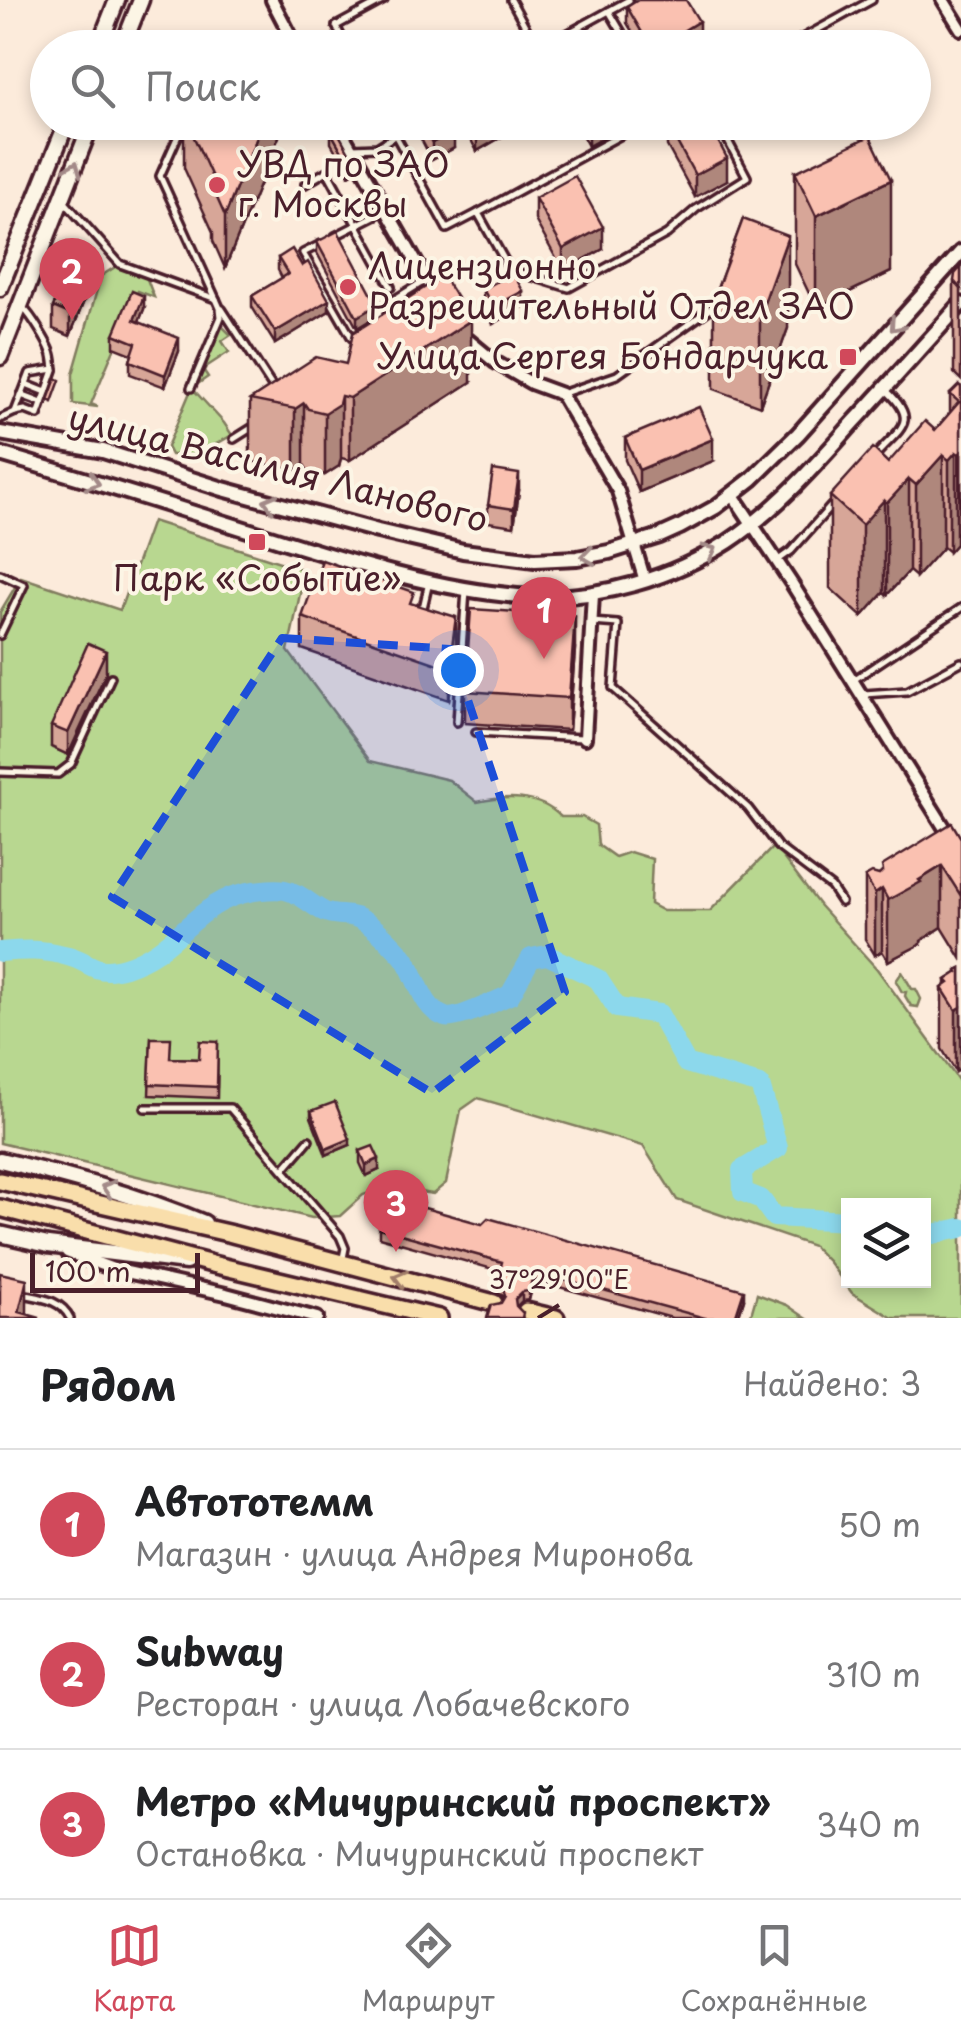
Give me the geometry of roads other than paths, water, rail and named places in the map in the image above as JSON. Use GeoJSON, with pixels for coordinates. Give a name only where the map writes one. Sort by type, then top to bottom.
{"type":"FeatureCollection","features":[{"type":"Feature","properties":{"kind":"main road"},"geometry":{"type":"LineString","coordinates":[[106,30],[118,0]]}},
{"type":"Feature","properties":{"kind":"main road"},"geometry":{"type":"LineString","coordinates":[[129,30],[141,0]]}},
{"type":"Feature","properties":{"kind":"main road"},"geometry":{"type":"LineString","coordinates":[[0,288],[61,140]]}},
{"type":"Feature","properties":{"kind":"main road"},"geometry":{"type":"LineString","coordinates":[[0,357],[85,140]]}},
{"type":"Feature","properties":{"kind":"main road"},"geometry":{"type":"LineString","coordinates":[[0,1160],[157,1203],[232,1234]]}},
{"type":"Feature","properties":{"kind":"main road"},"geometry":{"type":"LineString","coordinates":[[0,1182],[232,1234],[494,1303]]}},
{"type":"Feature","properties":{"kind":"main road"},"geometry":{"type":"LineString","coordinates":[[0,1208],[439,1318]]}},
{"type":"Feature","properties":{"kind":"main road"},"geometry":{"type":"LineString","coordinates":[[0,1234],[48,1245],[212,1264]]}},
{"type":"Feature","properties":{"kind":"main road"},"geometry":{"type":"LineString","coordinates":[[526,1311],[556,1318]]}},
{"type":"Feature","properties":{"kind":"street"},"geometry":{"type":"LineString","coordinates":[[272,0],[287,30]]}},
{"type":"Feature","properties":{"kind":"street"},"geometry":{"type":"LineString","coordinates":[[942,0],[961,29]]}},
{"type":"Feature","properties":{"kind":"street"},"geometry":{"type":"LineString","coordinates":[[347,140],[444,311]]}},
{"type":"Feature","properties":{"kind":"street","name":"улица Василия Ланового"},"geometry":{"type":"LineString","coordinates":[[0,433],[104,451],[263,500],[463,551],[534,560],[577,558],[634,546],[680,527],[733,495],[798,434],[961,252]]}},
{"type":"Feature","properties":{"kind":"street","name":"улица Василия Ланового"},"geometry":{"type":"LineString","coordinates":[[0,454],[330,559],[466,589],[533,597],[593,594],[679,567],[724,544],[752,524],[828,451],[961,304]]}},
{"type":"Feature","properties":{"kind":"street"},"geometry":{"type":"LineString","coordinates":[[452,326],[495,362],[531,383],[561,394],[618,490],[645,580]]}},
{"type":"Feature","properties":{"kind":"street"},"geometry":{"type":"LineString","coordinates":[[733,495],[961,854]]}},
{"type":"Feature","properties":{"kind":"street"},"geometry":{"type":"LineString","coordinates":[[585,738],[593,594]]}},
{"type":"Feature","properties":{"kind":"street"},"geometry":{"type":"LineString","coordinates":[[48,1245],[113,1269],[317,1318]]}},
{"type":"Feature","properties":{"kind":"lane"},"geometry":{"type":"LineString","coordinates":[[338,30],[336,26],[384,0]]}},
{"type":"Feature","properties":{"kind":"lane"},"geometry":{"type":"LineString","coordinates":[[511,0],[528,30]]}},
{"type":"Feature","properties":{"kind":"lane"},"geometry":{"type":"LineString","coordinates":[[573,30],[628,0]]}},
{"type":"Feature","properties":{"kind":"lane"},"geometry":{"type":"LineString","coordinates":[[817,30],[872,0]]}},
{"type":"Feature","properties":{"kind":"lane"},"geometry":{"type":"LineString","coordinates":[[609,11],[620,30]]}},
{"type":"Feature","properties":{"kind":"lane"},"geometry":{"type":"LineString","coordinates":[[176,140],[160,176],[220,308],[274,388]]}},
{"type":"Feature","properties":{"kind":"lane"},"geometry":{"type":"LineString","coordinates":[[352,148],[377,147],[390,140]]}},
{"type":"Feature","properties":{"kind":"lane"},"geometry":{"type":"LineString","coordinates":[[398,140],[447,229],[613,140]]}},
{"type":"Feature","properties":{"kind":"lane"},"geometry":{"type":"LineString","coordinates":[[478,213],[510,270],[569,288],[667,234],[696,209],[747,177],[727,140]]}},
{"type":"Feature","properties":{"kind":"lane"},"geometry":{"type":"LineString","coordinates":[[305,184],[327,171],[391,287]]}},
{"type":"Feature","properties":{"kind":"lane"},"geometry":{"type":"LineString","coordinates":[[62,198],[120,264],[216,299]]}},
{"type":"Feature","properties":{"kind":"lane"},"geometry":{"type":"LineString","coordinates":[[365,330],[352,338],[304,253],[386,210]]}},
{"type":"Feature","properties":{"kind":"lane"},"geometry":{"type":"LineString","coordinates":[[378,322],[379,309],[426,280]]}},
{"type":"Feature","properties":{"kind":"lane"},"geometry":{"type":"LineString","coordinates":[[561,394],[617,376],[722,301]]}},
{"type":"Feature","properties":{"kind":"lane"},"geometry":{"type":"LineString","coordinates":[[0,419],[25,410],[38,415],[54,369],[51,351],[32,316],[20,305]]}},
{"type":"Feature","properties":{"kind":"lane"},"geometry":{"type":"LineString","coordinates":[[192,388],[221,318],[220,308]]}},
{"type":"Feature","properties":{"kind":"lane"},"geometry":{"type":"LineString","coordinates":[[14,412],[30,373],[54,369]]}},
{"type":"Feature","properties":{"kind":"lane"},"geometry":{"type":"LineString","coordinates":[[26,384],[46,392]]}},
{"type":"Feature","properties":{"kind":"lane"},"geometry":{"type":"LineString","coordinates":[[871,461],[906,422],[902,404],[885,388]]}},
{"type":"Feature","properties":{"kind":"lane"},"geometry":{"type":"LineString","coordinates":[[22,395],[42,403]]}},
{"type":"Feature","properties":{"kind":"lane"},"geometry":{"type":"LineString","coordinates":[[234,439],[260,422]]}},
{"type":"Feature","properties":{"kind":"lane"},"geometry":{"type":"LineString","coordinates":[[777,561],[791,552],[840,496]]}},
{"type":"Feature","properties":{"kind":"lane"},"geometry":{"type":"LineString","coordinates":[[0,574],[24,585],[0,635]]}},
{"type":"Feature","properties":{"kind":"lane"},"geometry":{"type":"LineString","coordinates":[[406,603],[423,608],[430,580]]}},
{"type":"Feature","properties":{"kind":"lane"},"geometry":{"type":"LineString","coordinates":[[457,722],[466,589]]}},
{"type":"Feature","properties":{"kind":"lane"},"geometry":{"type":"LineString","coordinates":[[852,680],[961,608]]}},
{"type":"Feature","properties":{"kind":"lane"},"geometry":{"type":"LineString","coordinates":[[592,622],[618,624],[613,688],[748,808],[778,846],[831,887],[841,902]]}},
{"type":"Feature","properties":{"kind":"lane"},"geometry":{"type":"LineString","coordinates":[[861,694],[906,691],[961,662]]}},
{"type":"Feature","properties":{"kind":"lane"},"geometry":{"type":"LineString","coordinates":[[0,772],[58,774],[71,764],[111,677]]}},
{"type":"Feature","properties":{"kind":"lane"},"geometry":{"type":"LineString","coordinates":[[476,732],[585,738]]}},
{"type":"Feature","properties":{"kind":"lane"},"geometry":{"type":"LineString","coordinates":[[145,1108],[230,1108],[340,1236],[345,1248],[342,1263]]}},
{"type":"Feature","properties":{"kind":"lane"},"geometry":{"type":"LineString","coordinates":[[284,1169],[309,1140]]}},
{"type":"Feature","properties":{"kind":"lane"},"geometry":{"type":"LineString","coordinates":[[19,1293],[57,1302],[70,1318]]}},
{"type":"Feature","properties":{"kind":"waterway"},"geometry":{"type":"LineString","coordinates":[[0,952],[50,952],[100,969],[125,967],[160,949],[216,904],[254,891],[277,889],[296,894],[325,912],[355,917],[374,928],[402,955],[424,998],[445,1017],[467,1013],[510,995],[531,958],[547,955],[598,979],[617,1008],[659,1014],[686,1063],[760,1085],[778,1148],[742,1170],[743,1192],[761,1199],[774,1217],[841,1221]]}},
{"type":"Feature","properties":{"kind":"waterway"},"geometry":{"type":"LineString","coordinates":[[931,1234],[961,1228]]}},
{"type":"Feature","properties":{"kind":"place","name":"УВД по ЗАО г. Москвы"},"geometry":{"type":"Point","coordinates":[217,185]}},
{"type":"Feature","properties":{"kind":"place","name":"Лицензионно Разрешительный Отдел ЗАО"},"geometry":{"type":"Point","coordinates":[348,287]}},
{"type":"Feature","properties":{"kind":"place","name":"Subway"},"geometry":{"type":"Point","coordinates":[72,320]}},
{"type":"Feature","properties":{"kind":"place","name":"Улица Сергея Бондарчука"},"geometry":{"type":"Point","coordinates":[848,357]}},
{"type":"Feature","properties":{"kind":"place","name":"Парк «Событие»"},"geometry":{"type":"Point","coordinates":[257,542]}},
{"type":"Feature","properties":{"kind":"place","name":"Автототемм"},"geometry":{"type":"Point","coordinates":[544,659]}},
{"type":"Feature","properties":{"kind":"place","name":"Метро «Мичуринский проспект»"},"geometry":{"type":"Point","coordinates":[396,1252]}}]}
